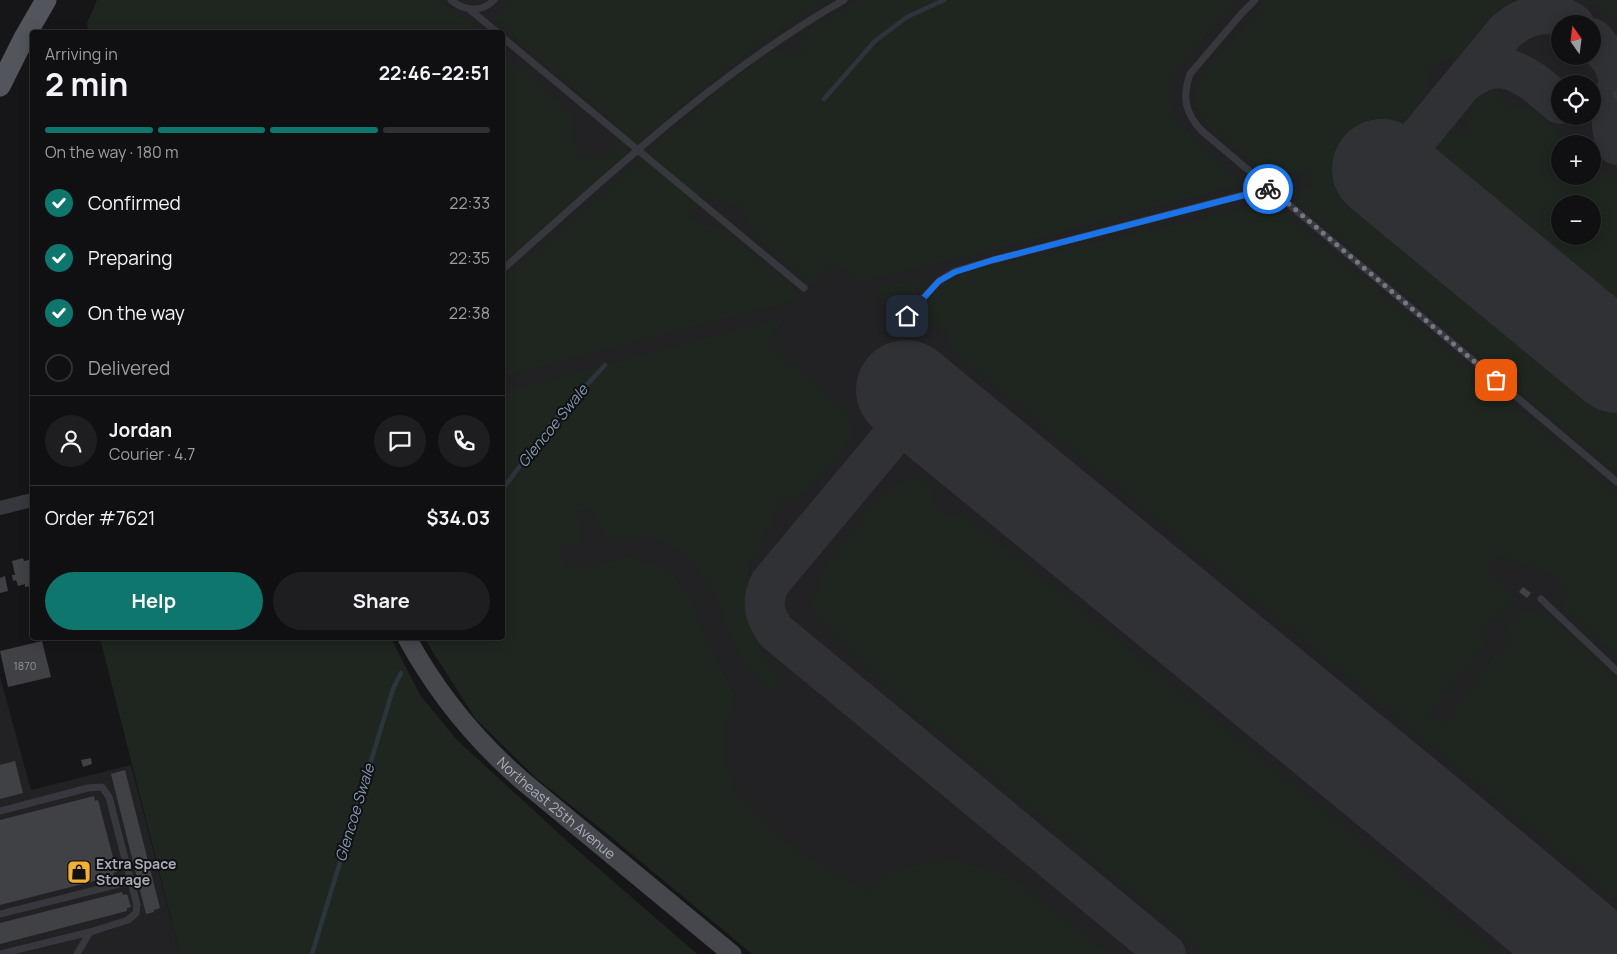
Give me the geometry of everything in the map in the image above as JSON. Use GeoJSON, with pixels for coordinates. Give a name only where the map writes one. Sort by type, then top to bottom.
{"type":"FeatureCollection","features":[{"type":"Feature","properties":{"kind":"main road"},"geometry":{"type":"LineString","coordinates":[[32,30],[46,0]]}},
{"type":"Feature","properties":{"kind":"main road"},"geometry":{"type":"LineString","coordinates":[[0,86],[28,40]]}},
{"type":"Feature","properties":{"kind":"main road","name":"Northeast 25th Avenue"},"geometry":{"type":"LineString","coordinates":[[408,640],[438,687],[464,722],[494,754],[525,783],[732,954]]}},
{"type":"Feature","properties":{"kind":"street"},"geometry":{"type":"LineString","coordinates":[[0,508],[30,500]]}},
{"type":"Feature","properties":{"kind":"lane"},"geometry":{"type":"LineString","coordinates":[[451,0],[469,9],[495,30]]}},
{"type":"Feature","properties":{"kind":"lane"},"geometry":{"type":"LineString","coordinates":[[469,9],[481,9],[494,0]]}},
{"type":"Feature","properties":{"kind":"lane"},"geometry":{"type":"LineString","coordinates":[[505,267],[638,150],[714,88],[766,49],[844,0]]}},
{"type":"Feature","properties":{"kind":"lane"},"geometry":{"type":"LineString","coordinates":[[1255,0],[1190,74],[1186,86],[1185,99],[1193,122],[1617,482]]}},
{"type":"Feature","properties":{"kind":"lane"},"geometry":{"type":"LineString","coordinates":[[505,39],[804,288]]}},
{"type":"Feature","properties":{"kind":"lane"},"geometry":{"type":"LineString","coordinates":[[907,316],[939,281],[955,272],[993,260],[1270,188]]}},
{"type":"Feature","properties":{"kind":"lane"},"geometry":{"type":"LineString","coordinates":[[1541,598],[1617,671]]}},
{"type":"Feature","properties":{"kind":"lane"},"geometry":{"type":"LineString","coordinates":[[0,811],[88,788],[102,787],[109,797],[137,905],[136,913],[128,920],[90,932],[0,954]]}},
{"type":"Feature","properties":{"kind":"lane"},"geometry":{"type":"LineString","coordinates":[[0,914],[130,881]]}},
{"type":"Feature","properties":{"kind":"lane"},"geometry":{"type":"LineString","coordinates":[[77,954],[90,932]]}},
{"type":"Feature","properties":{"kind":"shaded area"},"geometry":{"type":"Polygon","coordinates":[[[97,0],[440,0],[474,25],[473,30],[88,30],[87,23],[97,0]]]}},
{"type":"Feature","properties":{"kind":"shaded area"},"geometry":{"type":"Polygon","coordinates":[[[108,0],[1617,0],[1617,954],[787,954],[504,640],[505,30],[104,30],[108,0]]]}},
{"type":"Feature","properties":{"kind":"shaded area"},"geometry":{"type":"Polygon","coordinates":[[[508,0],[832,0],[780,30],[732,65],[505,259],[505,55],[573,114],[575,146],[587,160],[610,156],[620,142],[617,124],[493,19],[508,0]]]}},
{"type":"Feature","properties":{"kind":"shaded area"},"geometry":{"type":"Polygon","coordinates":[[[858,0],[1237,0],[1214,25],[1169,81],[1168,98],[1174,117],[1242,184],[982,253],[862,281],[834,263],[813,286],[754,236],[739,206],[706,198],[687,217],[724,231],[794,287],[798,295],[796,300],[505,375],[505,277],[577,217],[648,151],[749,67],[771,52],[787,48],[798,55],[802,52],[799,37],[858,0]]]}},
{"type":"Feature","properties":{"kind":"shaded area"},"geometry":{"type":"Polygon","coordinates":[[[1267,0],[1513,0],[1495,13],[1457,58],[1446,59],[1429,70],[1426,87],[1416,109],[1352,184],[1368,201],[1617,406],[1617,473],[1286,193],[1312,186],[1306,173],[1272,178],[1208,126],[1197,110],[1193,92],[1202,74],[1267,0]]]}},
{"type":"Feature","properties":{"kind":"shaded area"},"geometry":{"type":"Polygon","coordinates":[[[1588,0],[1617,0],[1617,22],[1599,6],[1588,0]]]}},
{"type":"Feature","properties":{"kind":"shaded area"},"geometry":{"type":"Polygon","coordinates":[[[1487,92],[1500,97],[1509,107],[1531,108],[1563,135],[1551,135],[1551,185],[1601,185],[1601,167],[1617,180],[1617,322],[1463,196],[1456,169],[1446,166],[1439,159],[1437,146],[1445,136],[1468,131],[1472,108],[1477,99],[1487,92]]]}},
{"type":"Feature","properties":{"kind":"shaded area"},"geometry":{"type":"Polygon","coordinates":[[[1268,199],[1617,493],[1617,657],[1562,607],[1568,594],[1559,577],[1547,574],[1531,561],[1518,568],[1504,554],[1485,569],[1516,600],[1481,634],[1486,643],[1429,714],[1442,724],[1499,649],[1506,649],[1513,638],[1504,627],[1525,610],[1549,616],[1617,681],[1617,900],[953,352],[946,328],[927,324],[922,309],[942,284],[968,271],[1234,211],[1268,199]]]}},
{"type":"Feature","properties":{"kind":"shaded area"},"geometry":{"type":"Polygon","coordinates":[[[937,274],[924,282],[905,303],[889,304],[872,289],[937,274]]]}},
{"type":"Feature","properties":{"kind":"shaded area"},"geometry":{"type":"Polygon","coordinates":[[[787,316],[767,343],[842,407],[849,418],[850,431],[849,440],[843,451],[816,482],[806,491],[781,502],[747,572],[747,615],[762,652],[781,682],[769,692],[739,657],[715,594],[686,553],[648,536],[606,540],[592,509],[576,512],[583,542],[559,547],[565,569],[598,565],[627,557],[667,568],[687,594],[736,698],[723,731],[725,759],[733,789],[783,841],[866,891],[890,871],[950,859],[1008,874],[1109,954],[752,954],[605,832],[536,778],[475,718],[426,640],[505,640],[505,391],[787,316]]]}},
{"type":"Feature","properties":{"kind":"shaded area"},"geometry":{"type":"Polygon","coordinates":[[[913,476],[921,479],[933,492],[934,503],[940,512],[947,516],[960,515],[969,519],[1034,570],[1499,954],[1206,954],[893,695],[835,637],[812,607],[811,602],[827,567],[848,534],[868,510],[891,489],[913,476]]]}},
{"type":"Feature","properties":{"kind":"shaded area"},"geometry":{"type":"Polygon","coordinates":[[[101,640],[392,640],[420,695],[457,740],[567,841],[697,954],[180,954],[101,640]]]}},
{"type":"Feature","properties":{"kind":"shaded area","name":"Extra Space Storage"},"geometry":{"type":"Polygon","coordinates":[[[0,677],[31,790],[131,765],[180,954],[0,954],[0,677]]]}},
{"type":"Feature","properties":{"kind":"building"},"geometry":{"type":"Polygon","coordinates":[[[23,558],[24,561],[30,560],[30,586],[25,587],[25,584],[18,586],[16,580],[13,581],[12,575],[15,575],[12,561],[23,558]]]}},
{"type":"Feature","properties":{"kind":"building"},"geometry":{"type":"Polygon","coordinates":[[[5,576],[8,591],[0,593],[0,578],[5,576]]]}},
{"type":"Feature","properties":{"kind":"building"},"geometry":{"type":"Polygon","coordinates":[[[1523,587],[1531,593],[1527,598],[1519,592],[1523,587]]]}},
{"type":"Feature","properties":{"kind":"building"},"geometry":{"type":"Polygon","coordinates":[[[42,641],[51,677],[8,687],[0,651],[42,641]]]}},
{"type":"Feature","properties":{"kind":"building"},"geometry":{"type":"Polygon","coordinates":[[[91,758],[92,764],[83,767],[81,760],[91,758]]]}},
{"type":"Feature","properties":{"kind":"building"},"geometry":{"type":"Polygon","coordinates":[[[15,761],[23,793],[0,799],[0,765],[15,761]]]}},
{"type":"Feature","properties":{"kind":"building"},"geometry":{"type":"Polygon","coordinates":[[[125,770],[160,908],[146,914],[111,774],[125,770]]]}},
{"type":"Feature","properties":{"kind":"building"},"geometry":{"type":"Polygon","coordinates":[[[94,796],[95,801],[98,800],[117,872],[113,873],[114,876],[0,905],[0,820],[94,796]]]}},
{"type":"Feature","properties":{"kind":"building"},"geometry":{"type":"Polygon","coordinates":[[[122,892],[123,895],[127,894],[131,907],[127,908],[127,911],[0,944],[0,923],[122,892]]]}},
{"type":"Feature","properties":{"kind":"waterway","name":"Glencoe Swale"},"geometry":{"type":"LineString","coordinates":[[824,99],[875,41],[907,17],[944,0]]}},
{"type":"Feature","properties":{"kind":"waterway","name":"Glencoe Swale"},"geometry":{"type":"LineString","coordinates":[[505,486],[551,424],[605,365]]}},
{"type":"Feature","properties":{"kind":"waterway","name":"Glencoe Swale"},"geometry":{"type":"LineString","coordinates":[[312,954],[393,689],[401,673]]}},
{"type":"Feature","properties":{"kind":"taxiway"},"geometry":{"type":"LineString","coordinates":[[1388,174],[1506,31],[1530,17],[1552,15]]}},
{"type":"Feature","properties":{"kind":"taxiway"},"geometry":{"type":"LineString","coordinates":[[1601,48],[1612,60],[1617,73]]}},
{"type":"Feature","properties":{"kind":"taxiway"},"geometry":{"type":"LineString","coordinates":[[1464,83],[1478,73],[1491,69],[1504,69],[1527,78],[1551,97]]}},
{"type":"Feature","properties":{"kind":"taxiway"},"geometry":{"type":"LineString","coordinates":[[1617,88],[1612,123],[1612,130],[1617,145]]}},
{"type":"Feature","properties":{"kind":"taxiway"},"geometry":{"type":"LineString","coordinates":[[920,403],[770,583],[765,596],[765,608],[768,619],[775,631],[1166,954]]}},
{"type":"Feature","properties":{"kind":"runway"},"geometry":{"type":"LineString","coordinates":[[1382,169],[1617,363]]}},
{"type":"Feature","properties":{"kind":"runway"},"geometry":{"type":"LineString","coordinates":[[906,390],[1591,954]]}},
{"type":"Feature","properties":{"kind":"way so far"},"geometry":{"type":"LineString","coordinates":[[1268,189],[1270,188],[1496,380]]}},
{"type":"Feature","properties":{"kind":"place","name":"Extra Space Storage"},"geometry":{"type":"Point","coordinates":[79,872]}},
{"type":"Feature","properties":{"kind":"route"},"geometry":{"type":"LineString","coordinates":[[907,316],[939,281],[955,272],[993,260],[1268,189]]}}]}
